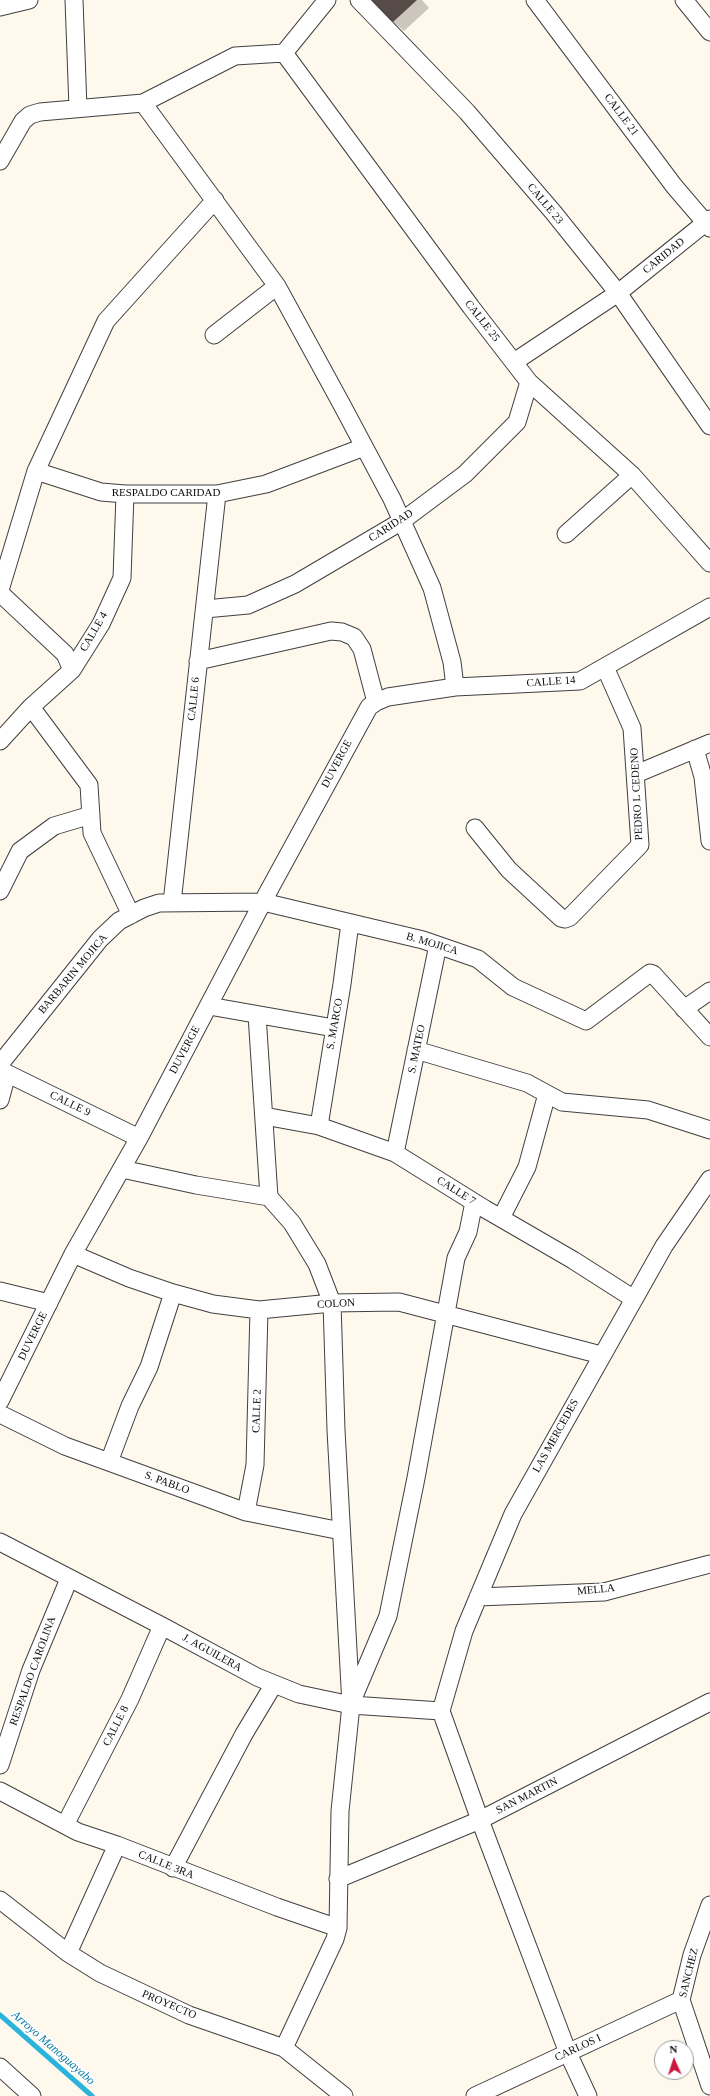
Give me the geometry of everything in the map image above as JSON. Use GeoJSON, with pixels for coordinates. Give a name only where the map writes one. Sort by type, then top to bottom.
{"type":"FeatureCollection","features":[{"type":"Feature","properties":{"kind":"street"},"geometry":{"type":"LineString","coordinates":[[0,7],[29,0]]}},
{"type":"Feature","properties":{"kind":"street"},"geometry":{"type":"LineString","coordinates":[[74,0],[78,108]]}},
{"type":"Feature","properties":{"kind":"street"},"geometry":{"type":"LineString","coordinates":[[0,161],[22,121],[30,115],[40,112],[143,103],[234,56],[284,52],[327,0]]}},
{"type":"Feature","properties":{"kind":"street","name":"CALLE 23"},"geometry":{"type":"LineString","coordinates":[[358,0],[466,112],[553,212],[618,293],[710,426]]}},
{"type":"Feature","properties":{"kind":"street","name":"CALLE 21"},"geometry":{"type":"LineString","coordinates":[[535,0],[674,186],[708,224]]}},
{"type":"Feature","properties":{"kind":"street"},"geometry":{"type":"LineString","coordinates":[[684,0],[710,32]]}},
{"type":"Feature","properties":{"kind":"street","name":"CALLE 25"},"geometry":{"type":"LineString","coordinates":[[284,52],[471,307],[530,382],[632,475],[710,563]]}},
{"type":"Feature","properties":{"kind":"street"},"geometry":{"type":"LineString","coordinates":[[143,103],[277,286],[364,447],[402,521],[432,588],[452,662],[456,687]]}},
{"type":"Feature","properties":{"kind":"street"},"geometry":{"type":"LineString","coordinates":[[72,670],[65,654],[0,591],[36,471],[106,321],[215,200]]}},
{"type":"Feature","properties":{"kind":"street","name":"CARIDAD"},"geometry":{"type":"LineString","coordinates":[[514,362],[618,293],[708,224]]}},
{"type":"Feature","properties":{"kind":"street"},"geometry":{"type":"LineString","coordinates":[[214,335],[277,286]]}},
{"type":"Feature","properties":{"kind":"street","name":"CARIDAD"},"geometry":{"type":"LineString","coordinates":[[205,608],[248,605],[295,584],[402,521],[465,474],[517,422],[530,382]]}},
{"type":"Feature","properties":{"kind":"street","name":"RESPALDO CARIDAD"},"geometry":{"type":"LineString","coordinates":[[36,471],[100,492],[125,494],[217,494],[266,484],[364,447]]}},
{"type":"Feature","properties":{"kind":"street"},"geometry":{"type":"LineString","coordinates":[[566,534],[632,475]]}},
{"type":"Feature","properties":{"kind":"street","name":"CALLE 4"},"geometry":{"type":"LineString","coordinates":[[0,741],[31,707],[72,670],[101,624],[122,578],[125,494]]}},
{"type":"Feature","properties":{"kind":"street","name":"CALLE 6"},"geometry":{"type":"LineString","coordinates":[[166,903],[205,608],[217,494]]}},
{"type":"Feature","properties":{"kind":"street","name":"CALLE 14"},"geometry":{"type":"LineString","coordinates":[[376,702],[388,697],[456,687],[580,680],[710,607]]}},
{"type":"Feature","properties":{"kind":"street"},"geometry":{"type":"LineString","coordinates":[[198,661],[331,631],[342,632],[354,637],[362,649],[376,702]]}},
{"type":"Feature","properties":{"kind":"street","name":"PEDRO L CEDENO"},"geometry":{"type":"LineString","coordinates":[[475,828],[509,870],[561,918],[565,919],[570,916],[640,845],[632,728],[605,667]]}},
{"type":"Feature","properties":{"kind":"street","name":"DUVERGE"},"geometry":{"type":"LineString","coordinates":[[0,1401],[73,1254],[139,1138],[362,717],[376,702]]}},
{"type":"Feature","properties":{"kind":"street"},"geometry":{"type":"LineString","coordinates":[[31,707],[89,785],[92,833],[131,915]]}},
{"type":"Feature","properties":{"kind":"street"},"geometry":{"type":"LineString","coordinates":[[636,774],[702,746],[703,777],[710,841]]}},
{"type":"Feature","properties":{"kind":"street"},"geometry":{"type":"LineString","coordinates":[[0,891],[20,851],[54,826],[91,815]]}},
{"type":"Feature","properties":{"kind":"street","name":"B. MOJICA"},"geometry":{"type":"LineString","coordinates":[[166,903],[263,902],[438,945],[478,959],[513,988],[586,1021],[650,973],[653,974],[684,1009]]}},
{"type":"Feature","properties":{"kind":"street","name":"BARBARIN MOJICA"},"geometry":{"type":"LineString","coordinates":[[2,1069],[100,939],[119,921],[144,908],[166,903]]}},
{"type":"Feature","properties":{"kind":"street","name":"S. MARCO"},"geometry":{"type":"LineString","coordinates":[[319,1126],[350,923]]}},
{"type":"Feature","properties":{"kind":"street","name":"S. MATEO"},"geometry":{"type":"LineString","coordinates":[[395,1153],[438,945]]}},
{"type":"Feature","properties":{"kind":"street"},"geometry":{"type":"LineString","coordinates":[[710,991],[684,1009],[710,1037]]}},
{"type":"Feature","properties":{"kind":"street"},"geometry":{"type":"LineString","coordinates":[[209,1006],[334,1028]]}},
{"type":"Feature","properties":{"kind":"street"},"geometry":{"type":"LineString","coordinates":[[257,1015],[269,1197],[296,1230],[317,1264],[332,1303],[336,1430],[351,1705],[340,1811],[338,1928],[335,1939],[284,2048]]}},
{"type":"Feature","properties":{"kind":"street"},"geometry":{"type":"LineString","coordinates":[[416,1050],[527,1083],[562,1102],[648,1110],[710,1130]]}},
{"type":"Feature","properties":{"kind":"street"},"geometry":{"type":"LineString","coordinates":[[0,1100],[2,1069]]}},
{"type":"Feature","properties":{"kind":"street","name":"CALLE 9"},"geometry":{"type":"LineString","coordinates":[[2,1069],[139,1138]]}},
{"type":"Feature","properties":{"kind":"street"},"geometry":{"type":"LineString","coordinates":[[501,1218],[528,1168],[547,1094]]}},
{"type":"Feature","properties":{"kind":"street","name":"CALLE 7"},"geometry":{"type":"LineString","coordinates":[[264,1116],[319,1126],[395,1153],[474,1202],[573,1260],[634,1299]]}},
{"type":"Feature","properties":{"kind":"street"},"geometry":{"type":"LineString","coordinates":[[122,1169],[196,1185],[269,1197]]}},
{"type":"Feature","properties":{"kind":"street","name":"LAS MERCEDES"},"geometry":{"type":"LineString","coordinates":[[441,1712],[464,1631],[513,1514],[664,1246],[710,1179]]}},
{"type":"Feature","properties":{"kind":"street"},"geometry":{"type":"LineString","coordinates":[[351,1705],[388,1616],[447,1316],[456,1258],[468,1232],[474,1202]]}},
{"type":"Feature","properties":{"kind":"street","name":"COLON"},"geometry":{"type":"LineString","coordinates":[[73,1254],[129,1278],[173,1293],[213,1304],[259,1310],[332,1303],[399,1302],[601,1356]]}},
{"type":"Feature","properties":{"kind":"street"},"geometry":{"type":"LineString","coordinates":[[0,1291],[49,1302]]}},
{"type":"Feature","properties":{"kind":"street"},"geometry":{"type":"LineString","coordinates":[[109,1462],[130,1406],[149,1367],[173,1293]]}},
{"type":"Feature","properties":{"kind":"street","name":"CALLE 2"},"geometry":{"type":"LineString","coordinates":[[246,1512],[255,1465],[259,1310]]}},
{"type":"Feature","properties":{"kind":"street","name":"S. PABLO"},"geometry":{"type":"LineString","coordinates":[[0,1414],[65,1446],[246,1512],[341,1531]]}},
{"type":"Feature","properties":{"kind":"street","name":"J. AGUILERA"},"geometry":{"type":"LineString","coordinates":[[0,1542],[257,1677],[299,1694],[351,1705],[441,1712]]}},
{"type":"Feature","properties":{"kind":"street","name":"MELLA"},"geometry":{"type":"LineString","coordinates":[[478,1597],[604,1592],[710,1564]]}},
{"type":"Feature","properties":{"kind":"street","name":"RESPALDO CAROLINA"},"geometry":{"type":"LineString","coordinates":[[0,1765],[31,1670],[69,1579]]}},
{"type":"Feature","properties":{"kind":"street","name":"CALLE 8"},"geometry":{"type":"LineString","coordinates":[[65,1825],[130,1699],[162,1626]]}},
{"type":"Feature","properties":{"kind":"street"},"geometry":{"type":"LineString","coordinates":[[173,1868],[244,1734],[274,1684]]}},
{"type":"Feature","properties":{"kind":"street","name":"SAN MARTIN"},"geometry":{"type":"LineString","coordinates":[[338,1879],[480,1820],[710,1702]]}},
{"type":"Feature","properties":{"kind":"street"},"geometry":{"type":"LineString","coordinates":[[441,1712],[568,2053],[588,2096]]}},
{"type":"Feature","properties":{"kind":"street","name":"CALLE 3RA"},"geometry":{"type":"LineString","coordinates":[[0,1791],[65,1825],[276,1907],[338,1928]]}},
{"type":"Feature","properties":{"kind":"street"},"geometry":{"type":"LineString","coordinates":[[68,1952],[117,1845]]}},
{"type":"Feature","properties":{"kind":"street","name":"PROYECTO"},"geometry":{"type":"LineString","coordinates":[[0,1900],[68,1952],[100,1973],[152,1999],[189,2015],[284,2048],[344,2096]]}},
{"type":"Feature","properties":{"kind":"street","name":"SANCHEZ"},"geometry":{"type":"LineString","coordinates":[[710,1905],[692,1955],[681,2000],[710,2086]]}},
{"type":"Feature","properties":{"kind":"street","name":"CARLOS I"},"geometry":{"type":"LineString","coordinates":[[475,2096],[681,2000]]}},
{"type":"Feature","properties":{"kind":"street"},"geometry":{"type":"LineString","coordinates":[[0,2067],[32,2096]]}},
{"type":"Feature","properties":{"kind":"building"},"geometry":{"type":"Polygon","coordinates":[[[366,0],[417,0],[393,22],[366,0]]]}},
{"type":"Feature","properties":{"kind":"waterway","name":"Arroyo Manoguayabo"},"geometry":{"type":"LineString","coordinates":[[0,2015],[92,2096]]}}]}
